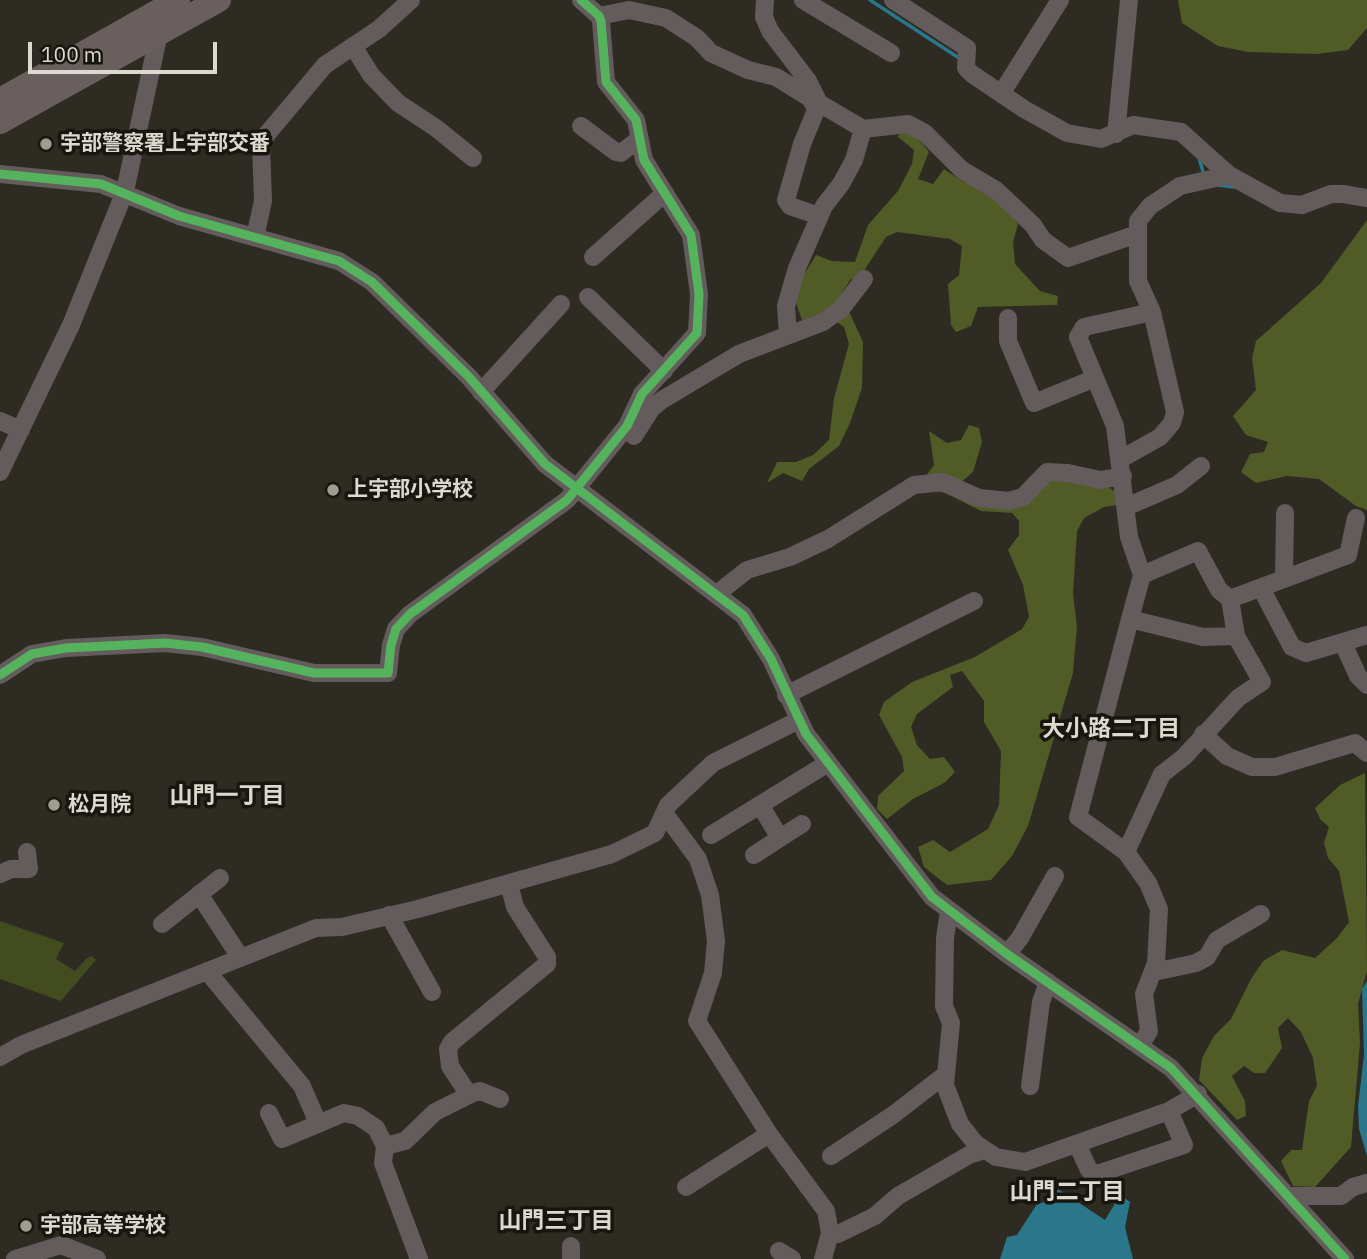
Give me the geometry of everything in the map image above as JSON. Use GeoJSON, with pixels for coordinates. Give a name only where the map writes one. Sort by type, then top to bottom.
{"type":"FeatureCollection","features":[{"type":"Feature","properties":{"kind":"highway"},"geometry":{"type":"LineString","coordinates":[[0,100],[178,0]]}},
{"type":"Feature","properties":{"kind":"highway"},"geometry":{"type":"LineString","coordinates":[[0,122],[159,33],[205,3]]}},
{"type":"Feature","properties":{"kind":"street"},"geometry":{"type":"LineString","coordinates":[[255,237],[263,201],[261,145],[325,65],[379,29],[411,0]]}},
{"type":"Feature","properties":{"kind":"street"},"geometry":{"type":"LineString","coordinates":[[0,675],[32,654],[66,648],[165,643],[202,647],[314,673],[388,673],[396,629],[410,614],[567,500],[627,426],[642,394],[697,334],[699,293],[691,235],[644,160],[639,139],[640,129],[636,120],[606,82],[599,16],[581,0]]}},
{"type":"Feature","properties":{"kind":"street"},"geometry":{"type":"LineString","coordinates":[[765,0],[764,17],[770,31],[808,81],[817,106],[786,200],[790,206],[819,216]]}},
{"type":"Feature","properties":{"kind":"street"},"geometry":{"type":"LineString","coordinates":[[803,0],[891,53]]}},
{"type":"Feature","properties":{"kind":"street"},"geometry":{"type":"LineString","coordinates":[[893,0],[967,48],[966,68],[1000,94],[1067,133],[1101,139],[1133,125],[1181,132],[1229,175],[1280,203],[1303,205],[1331,194],[1367,198]]}},
{"type":"Feature","properties":{"kind":"street"},"geometry":{"type":"LineString","coordinates":[[1000,94],[1060,0]]}},
{"type":"Feature","properties":{"kind":"street"},"geometry":{"type":"LineString","coordinates":[[1116,134],[1129,0]]}},
{"type":"Feature","properties":{"kind":"street"},"geometry":{"type":"LineString","coordinates":[[599,16],[629,10],[666,18],[697,38],[711,53],[793,86],[817,106],[863,128],[892,123],[908,124],[925,133],[962,170],[996,190],[1033,225],[1043,240],[1068,258],[1137,234]]}},
{"type":"Feature","properties":{"kind":"street"},"geometry":{"type":"LineString","coordinates":[[0,472],[71,325],[124,191],[159,33]]}},
{"type":"Feature","properties":{"kind":"street"},"geometry":{"type":"LineString","coordinates":[[354,46],[371,75],[398,103],[436,128],[473,158]]}},
{"type":"Feature","properties":{"kind":"street"},"geometry":{"type":"LineString","coordinates":[[581,126],[616,152],[621,153],[639,139]]}},
{"type":"Feature","properties":{"kind":"street"},"geometry":{"type":"LineString","coordinates":[[788,334],[786,306],[819,216],[854,160],[863,128]]}},
{"type":"Feature","properties":{"kind":"street"},"geometry":{"type":"LineString","coordinates":[[0,174],[101,184],[124,191],[179,216],[320,254],[354,269],[392,299],[481,392],[530,450],[743,615],[758,635],[797,721],[915,876],[948,911],[1171,1068],[1198,1094],[1345,1259]]}},
{"type":"Feature","properties":{"kind":"street"},"geometry":{"type":"LineString","coordinates":[[718,593],[747,570],[790,557],[828,539],[914,485],[943,482],[979,498],[1009,501],[1023,497],[1047,472],[1068,472],[1100,480],[1122,468],[1160,438],[1172,423],[1175,412],[1152,312],[1138,281],[1138,221],[1150,206],[1180,186],[1229,175]]}},
{"type":"Feature","properties":{"kind":"street"},"geometry":{"type":"LineString","coordinates":[[593,257],[665,193]]}},
{"type":"Feature","properties":{"kind":"street"},"geometry":{"type":"LineString","coordinates":[[611,447],[623,447],[630,442],[652,408],[662,400],[739,354],[823,322],[841,309],[864,279]]}},
{"type":"Feature","properties":{"kind":"street"},"geometry":{"type":"LineString","coordinates":[[588,297],[664,371]]}},
{"type":"Feature","properties":{"kind":"street"},"geometry":{"type":"LineString","coordinates":[[481,392],[561,304]]}},
{"type":"Feature","properties":{"kind":"street"},"geometry":{"type":"LineString","coordinates":[[1140,1046],[1149,1031],[1144,994],[1154,972],[1159,909],[1148,884],[1126,852],[1078,817],[1142,575],[1129,537],[1122,468],[1108,403],[1093,379],[1078,337],[1084,327],[1152,312]]}},
{"type":"Feature","properties":{"kind":"street"},"geometry":{"type":"LineString","coordinates":[[1008,318],[1008,341],[1034,403],[1093,379]]}},
{"type":"Feature","properties":{"kind":"street"},"geometry":{"type":"LineString","coordinates":[[0,421],[20,430]]}},
{"type":"Feature","properties":{"kind":"street"},"geometry":{"type":"LineString","coordinates":[[1126,507],[1177,485],[1201,466]]}},
{"type":"Feature","properties":{"kind":"street"},"geometry":{"type":"LineString","coordinates":[[1284,579],[1286,513]]}},
{"type":"Feature","properties":{"kind":"street"},"geometry":{"type":"LineString","coordinates":[[1230,599],[1348,555],[1356,518]]}},
{"type":"Feature","properties":{"kind":"street"},"geometry":{"type":"LineString","coordinates":[[1126,852],[1162,774],[1184,757],[1238,698],[1262,682],[1236,636],[1230,599],[1219,590],[1198,551],[1142,575]]}},
{"type":"Feature","properties":{"kind":"street"},"geometry":{"type":"LineString","coordinates":[[1261,588],[1292,647],[1306,653],[1367,635]]}},
{"type":"Feature","properties":{"kind":"street"},"geometry":{"type":"LineString","coordinates":[[786,695],[974,601]]}},
{"type":"Feature","properties":{"kind":"street"},"geometry":{"type":"LineString","coordinates":[[1129,619],[1203,637],[1236,636]]}},
{"type":"Feature","properties":{"kind":"street"},"geometry":{"type":"LineString","coordinates":[[1343,643],[1358,676],[1367,685]]}},
{"type":"Feature","properties":{"kind":"street"},"geometry":{"type":"LineString","coordinates":[[0,1056],[21,1045],[316,928],[342,927],[509,884],[612,853],[655,833],[678,794],[713,763],[797,721]]}},
{"type":"Feature","properties":{"kind":"street"},"geometry":{"type":"LineString","coordinates":[[1203,734],[1227,756],[1252,767],[1275,767],[1355,743],[1367,753]]}},
{"type":"Feature","properties":{"kind":"street"},"geometry":{"type":"LineString","coordinates":[[711,835],[828,764]]}},
{"type":"Feature","properties":{"kind":"street"},"geometry":{"type":"LineString","coordinates":[[760,805],[780,838]]}},
{"type":"Feature","properties":{"kind":"street"},"geometry":{"type":"LineString","coordinates":[[665,814],[698,859],[710,895],[716,941],[712,973],[697,1021],[769,1134],[822,1205],[830,1233],[823,1259]]}},
{"type":"Feature","properties":{"kind":"street"},"geometry":{"type":"LineString","coordinates":[[754,855],[802,824]]}},
{"type":"Feature","properties":{"kind":"street"},"geometry":{"type":"LineString","coordinates":[[0,874],[11,869],[30,869],[27,852]]}},
{"type":"Feature","properties":{"kind":"street"},"geometry":{"type":"LineString","coordinates":[[1007,954],[1055,876]]}},
{"type":"Feature","properties":{"kind":"street"},"geometry":{"type":"LineString","coordinates":[[162,924],[220,878]]}},
{"type":"Feature","properties":{"kind":"street"},"geometry":{"type":"LineString","coordinates":[[469,1095],[450,1066],[448,1049],[452,1042],[547,964],[547,957],[515,907],[509,884]]}},
{"type":"Feature","properties":{"kind":"street"},"geometry":{"type":"LineString","coordinates":[[199,894],[240,957]]}},
{"type":"Feature","properties":{"kind":"street"},"geometry":{"type":"LineString","coordinates":[[948,911],[944,1006],[951,1023],[946,1074],[950,1104],[960,1124],[985,1150],[996,1157],[1025,1162],[1169,1111],[1198,1094]]}},
{"type":"Feature","properties":{"kind":"street"},"geometry":{"type":"LineString","coordinates":[[1154,972],[1196,964],[1207,957],[1217,940],[1261,914]]}},
{"type":"Feature","properties":{"kind":"street"},"geometry":{"type":"LineString","coordinates":[[389,915],[393,927],[432,992]]}},
{"type":"Feature","properties":{"kind":"street"},"geometry":{"type":"LineString","coordinates":[[207,971],[302,1086],[318,1124]]}},
{"type":"Feature","properties":{"kind":"street"},"geometry":{"type":"LineString","coordinates":[[1030,1086],[1041,1002],[1048,982]]}},
{"type":"Feature","properties":{"kind":"street"},"geometry":{"type":"LineString","coordinates":[[831,1156],[893,1115],[946,1074]]}},
{"type":"Feature","properties":{"kind":"street"},"geometry":{"type":"LineString","coordinates":[[385,1146],[405,1141],[436,1112],[469,1095],[481,1091],[500,1099]]}},
{"type":"Feature","properties":{"kind":"street"},"geometry":{"type":"LineString","coordinates":[[1077,1144],[1089,1170],[1097,1174],[1184,1144],[1169,1111]]}},
{"type":"Feature","properties":{"kind":"street"},"geometry":{"type":"LineString","coordinates":[[270,1113],[282,1139],[344,1113],[358,1116],[376,1128],[385,1146],[383,1163],[419,1259]]}},
{"type":"Feature","properties":{"kind":"street"},"geometry":{"type":"LineString","coordinates":[[686,1187],[769,1134]]}},
{"type":"Feature","properties":{"kind":"street"},"geometry":{"type":"LineString","coordinates":[[830,1233],[838,1234],[875,1216],[898,1196],[969,1155],[985,1150]]}},
{"type":"Feature","properties":{"kind":"street"},"geometry":{"type":"LineString","coordinates":[[1289,1196],[1342,1196],[1353,1187],[1367,1183]]}},
{"type":"Feature","properties":{"kind":"street"},"geometry":{"type":"LineString","coordinates":[[15,1259],[61,1245],[97,1259]]}},
{"type":"Feature","properties":{"kind":"green space"},"geometry":{"type":"Polygon","coordinates":[[[1178,0],[1367,0],[1367,28],[1348,50],[1317,54],[1248,52],[1218,46],[1182,23],[1178,0]]]}},
{"type":"Feature","properties":{"kind":"green space"},"geometry":{"type":"Polygon","coordinates":[[[906,131],[918,138],[929,152],[918,179],[933,184],[944,169],[962,181],[988,190],[1005,207],[1018,224],[1013,242],[1015,264],[1040,291],[1058,296],[1057,305],[978,307],[971,326],[956,332],[951,325],[948,284],[959,275],[962,246],[950,239],[897,232],[886,237],[858,280],[851,279],[841,294],[863,342],[862,388],[839,446],[809,469],[802,481],[783,473],[767,483],[777,462],[796,462],[813,455],[829,440],[834,398],[849,344],[844,327],[834,320],[821,314],[802,320],[796,303],[800,281],[816,255],[832,261],[855,262],[868,225],[898,191],[912,164],[914,150],[897,136],[906,131]]]}},
{"type":"Feature","properties":{"kind":"green space"},"geometry":{"type":"Polygon","coordinates":[[[1367,220],[1367,510],[1356,506],[1319,479],[1287,476],[1256,483],[1241,472],[1250,454],[1264,452],[1268,442],[1246,435],[1233,416],[1256,390],[1252,358],[1256,341],[1321,283],[1367,220]]]}},
{"type":"Feature","properties":{"kind":"green space"},"geometry":{"type":"Polygon","coordinates":[[[969,425],[979,428],[982,442],[973,472],[960,483],[997,508],[1045,482],[1059,480],[1108,487],[1116,492],[1117,505],[1104,507],[1084,518],[1077,531],[1073,594],[1077,626],[1073,673],[1028,826],[1012,856],[991,880],[947,885],[924,867],[918,847],[933,840],[950,852],[988,829],[999,805],[1001,751],[984,722],[984,701],[962,671],[950,675],[953,687],[917,714],[911,727],[917,745],[930,759],[944,757],[955,772],[944,783],[913,799],[887,819],[877,809],[878,796],[904,771],[902,757],[879,715],[884,702],[912,682],[975,657],[1022,629],[1029,617],[1023,585],[1008,550],[1019,535],[1019,521],[1012,513],[981,511],[945,493],[927,489],[925,477],[934,465],[929,431],[947,443],[961,440],[969,425]]]}},
{"type":"Feature","properties":{"kind":"green space"},"geometry":{"type":"Polygon","coordinates":[[[1365,773],[1367,971],[1358,1004],[1360,1043],[1351,1147],[1315,1187],[1293,1186],[1281,1161],[1291,1150],[1302,1150],[1309,1101],[1317,1086],[1313,1058],[1301,1032],[1288,1018],[1278,1028],[1282,1048],[1265,1073],[1254,1073],[1244,1066],[1232,1076],[1245,1101],[1246,1116],[1237,1120],[1199,1080],[1202,1058],[1214,1036],[1231,1019],[1263,961],[1282,950],[1315,958],[1337,938],[1349,922],[1339,871],[1328,858],[1324,843],[1329,827],[1320,819],[1315,808],[1340,785],[1365,773]]]}},
{"type":"Feature","properties":{"kind":"green space"},"geometry":{"type":"Polygon","coordinates":[[[0,921],[64,943],[56,959],[75,971],[87,958],[92,956],[96,960],[61,1001],[0,979],[0,921]]]}},
{"type":"Feature","properties":{"kind":"water"},"geometry":{"type":"Polygon","coordinates":[[[1367,981],[1367,1156],[1359,1129],[1358,1106],[1364,1055],[1362,989],[1367,981]]]}},
{"type":"Feature","properties":{"kind":"water"},"geometry":{"type":"Polygon","coordinates":[[[1058,1189],[1105,1220],[1120,1195],[1130,1202],[1125,1227],[1133,1259],[1000,1259],[1007,1237],[1017,1235],[1037,1204],[1049,1201],[1058,1189]]]}},
{"type":"Feature","properties":{"kind":"waterway"},"geometry":{"type":"LineString","coordinates":[[870,0],[959,58]]}},
{"type":"Feature","properties":{"kind":"waterway"},"geometry":{"type":"LineString","coordinates":[[1199,158],[1204,175]]}},
{"type":"Feature","properties":{"kind":"waterway"},"geometry":{"type":"LineString","coordinates":[[1218,185],[1234,187]]}},
{"type":"Feature","properties":{"kind":"cycle path"},"geometry":{"type":"LineString","coordinates":[[0,675],[32,654],[66,648],[165,643],[202,647],[314,673],[388,673],[396,629],[410,614],[567,500],[627,426],[642,394],[697,333],[699,294],[691,235],[644,160],[636,120],[606,82],[601,21],[581,0]]}},
{"type":"Feature","properties":{"kind":"cycle path"},"geometry":{"type":"LineString","coordinates":[[0,174],[101,184],[179,216],[339,261],[372,282],[469,377],[545,464],[743,615],[771,659],[806,734],[932,897],[1007,954],[1171,1068],[1345,1259]]}},
{"type":"Feature","properties":{"kind":"place","name":"宇部警察署上宇部交番"},"geometry":{"type":"Point","coordinates":[46,144]}},
{"type":"Feature","properties":{"kind":"place","name":"上宇部小学校"},"geometry":{"type":"Point","coordinates":[333,490]}},
{"type":"Feature","properties":{"kind":"place","name":"松月院"},"geometry":{"type":"Point","coordinates":[54,805]}},
{"type":"Feature","properties":{"kind":"place","name":"宇部高等学校"},"geometry":{"type":"Point","coordinates":[26,1226]}},
{"type":"Feature","properties":{"kind":"district","name":"大小路二丁目"},"geometry":{"type":"Point","coordinates":[1111,729]}},
{"type":"Feature","properties":{"kind":"district","name":"山門一丁目"},"geometry":{"type":"Point","coordinates":[227,796]}},
{"type":"Feature","properties":{"kind":"district","name":"山門二丁目"},"geometry":{"type":"Point","coordinates":[1067,1192]}},
{"type":"Feature","properties":{"kind":"district","name":"山門三丁目"},"geometry":{"type":"Point","coordinates":[556,1221]}}]}
